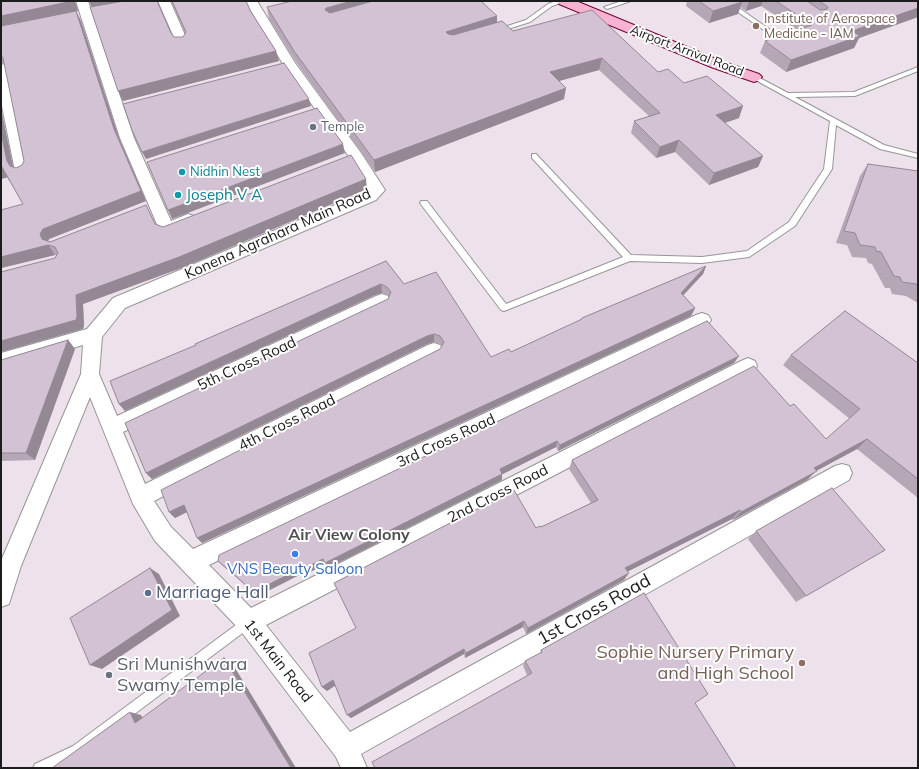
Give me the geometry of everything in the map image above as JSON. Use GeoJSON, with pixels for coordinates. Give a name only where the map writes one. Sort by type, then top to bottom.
{"type":"FeatureCollection","features":[{"type":"Feature","properties":{"kind":"street"},"geometry":{"type":"LineString","coordinates":[[164,1],[182,42]]}},
{"type":"Feature","properties":{"kind":"street","name":"Konena Agrahara Main Road"},"geometry":{"type":"LineString","coordinates":[[94,335],[119,304],[370,196],[377,190],[356,156],[289,64],[251,1]]}},
{"type":"Feature","properties":{"kind":"street","name":"Airport Arrival Road"},"geometry":{"type":"LineString","coordinates":[[563,1],[716,64],[754,77]]}},
{"type":"Feature","properties":{"kind":"street","name":"Airport Arrival Road"},"geometry":{"type":"LineString","coordinates":[[591,1],[716,50],[748,67],[754,77]]}},
{"type":"Feature","properties":{"kind":"street"},"geometry":{"type":"LineString","coordinates":[[84,7],[100,11]]}},
{"type":"Feature","properties":{"kind":"street"},"geometry":{"type":"LineString","coordinates":[[71,17],[84,7]]}},
{"type":"Feature","properties":{"kind":"street"},"geometry":{"type":"LineString","coordinates":[[84,7],[127,138],[140,168],[149,207],[167,229],[203,215]]}},
{"type":"Feature","properties":{"kind":"street"},"geometry":{"type":"LineString","coordinates":[[260,16],[275,12]]}},
{"type":"Feature","properties":{"kind":"street"},"geometry":{"type":"LineString","coordinates":[[274,68],[289,64]]}},
{"type":"Feature","properties":{"kind":"street"},"geometry":{"type":"LineString","coordinates":[[1,68],[22,171]]}},
{"type":"Feature","properties":{"kind":"street"},"geometry":{"type":"LineString","coordinates":[[118,108],[133,104]]}},
{"type":"Feature","properties":{"kind":"street"},"geometry":{"type":"LineString","coordinates":[[307,114],[322,109]]}},
{"type":"Feature","properties":{"kind":"street"},"geometry":{"type":"LineString","coordinates":[[341,162],[356,156]]}},
{"type":"Feature","properties":{"kind":"street"},"geometry":{"type":"LineString","coordinates":[[140,168],[156,163]]}},
{"type":"Feature","properties":{"kind":"street","name":"5th Cross Road"},"geometry":{"type":"LineString","coordinates":[[113,426],[382,301]]}},
{"type":"Feature","properties":{"kind":"street","name":"3rd Cross Road"},"geometry":{"type":"LineString","coordinates":[[191,562],[702,320]]}},
{"type":"Feature","properties":{"kind":"street"},"geometry":{"type":"LineString","coordinates":[[1,361],[94,335]]}},
{"type":"Feature","properties":{"kind":"street","name":"1st Main Road"},"geometry":{"type":"LineString","coordinates":[[1,596],[10,566],[90,374],[94,335]]}},
{"type":"Feature","properties":{"kind":"street","name":"4th Cross Road"},"geometry":{"type":"LineString","coordinates":[[140,497],[434,350]]}},
{"type":"Feature","properties":{"kind":"street","name":"2nd Cross Road"},"geometry":{"type":"LineString","coordinates":[[248,622],[748,366]]}},
{"type":"Feature","properties":{"kind":"street","name":"1st Main Road"},"geometry":{"type":"LineString","coordinates":[[90,374],[113,426],[140,497],[163,534],[248,622],[350,758]]}},
{"type":"Feature","properties":{"kind":"street","name":"1st Cross Road"},"geometry":{"type":"LineString","coordinates":[[350,758],[842,473]]}},
{"type":"Feature","properties":{"kind":"lane"},"geometry":{"type":"LineString","coordinates":[[493,31],[528,21],[550,5],[563,1]]}},
{"type":"Feature","properties":{"kind":"lane"},"geometry":{"type":"LineString","coordinates":[[607,7],[628,1]]}},
{"type":"Feature","properties":{"kind":"lane"},"geometry":{"type":"LineString","coordinates":[[725,1],[773,34]]}},
{"type":"Feature","properties":{"kind":"lane"},"geometry":{"type":"LineString","coordinates":[[788,95],[855,94],[918,69]]}},
{"type":"Feature","properties":{"kind":"lane"},"geometry":{"type":"LineString","coordinates":[[754,77],[882,147],[918,156]]}},
{"type":"Feature","properties":{"kind":"lane"},"geometry":{"type":"LineString","coordinates":[[424,202],[504,308],[629,258],[702,260],[749,254],[792,224],[828,169],[833,120]]}},
{"type":"Feature","properties":{"kind":"lane"},"geometry":{"type":"LineString","coordinates":[[534,156],[629,258]]}},
{"type":"Feature","properties":{"kind":"lane"},"geometry":{"type":"LineString","coordinates":[[39,768],[77,750],[248,622]]}},
{"type":"Feature","properties":{"kind":"building"},"geometry":{"type":"Polygon","coordinates":[[[1,1],[73,1],[1,16],[1,1]]]}},
{"type":"Feature","properties":{"kind":"building"},"geometry":{"type":"Polygon","coordinates":[[[124,1],[157,1],[171,33],[174,37],[183,37],[186,32],[172,1],[246,1],[251,12],[276,51],[118,91],[90,7],[124,1]]]}},
{"type":"Feature","properties":{"kind":"building"},"geometry":{"type":"Polygon","coordinates":[[[292,1],[352,1],[326,8],[325,10],[330,13],[373,1],[481,1],[497,16],[446,32],[453,35],[502,21],[513,31],[592,10],[658,72],[668,69],[684,83],[707,76],[743,106],[716,115],[763,156],[714,173],[679,140],[660,147],[634,121],[660,113],[602,58],[550,72],[566,88],[374,160],[294,51],[267,7],[292,1]]]}},
{"type":"Feature","properties":{"kind":"building"},"geometry":{"type":"Polygon","coordinates":[[[699,1],[740,1],[742,2],[713,11],[699,1]]]}},
{"type":"Feature","properties":{"kind":"building"},"geometry":{"type":"Polygon","coordinates":[[[776,1],[807,1],[820,10],[827,9],[828,7],[819,1],[918,1],[918,8],[852,31],[860,36],[791,60],[765,41],[812,25],[776,1]]]}},
{"type":"Feature","properties":{"kind":"building"},"geometry":{"type":"Polygon","coordinates":[[[76,11],[114,129],[141,191],[43,229],[40,234],[42,239],[50,242],[146,205],[155,224],[163,227],[351,155],[366,179],[179,257],[76,295],[76,320],[1,341],[1,272],[55,258],[58,253],[55,247],[48,245],[1,257],[1,210],[23,204],[1,167],[1,132],[7,161],[10,166],[16,168],[22,165],[24,161],[3,58],[1,55],[1,26],[76,11]]]}},
{"type":"Feature","properties":{"kind":"building"},"geometry":{"type":"Polygon","coordinates":[[[284,63],[309,99],[142,152],[132,130],[123,104],[284,63]]]}},
{"type":"Feature","properties":{"kind":"building"},"geometry":{"type":"Polygon","coordinates":[[[317,108],[343,144],[168,210],[147,162],[317,108]]]}},
{"type":"Feature","properties":{"kind":"building"},"geometry":{"type":"Polygon","coordinates":[[[868,164],[918,171],[918,285],[902,282],[900,277],[894,276],[881,252],[876,251],[875,247],[860,245],[855,233],[844,231],[868,164]]]}},
{"type":"Feature","properties":{"kind":"building"},"geometry":{"type":"Polygon","coordinates":[[[386,261],[404,284],[436,272],[491,357],[509,349],[511,352],[582,318],[706,266],[681,293],[695,308],[197,538],[184,505],[169,512],[161,490],[440,349],[444,342],[440,336],[434,334],[427,336],[146,473],[125,423],[388,299],[391,292],[387,287],[381,284],[119,404],[110,381],[196,345],[195,344],[386,261]]]}},
{"type":"Feature","properties":{"kind":"building"},"geometry":{"type":"Polygon","coordinates":[[[845,311],[918,363],[918,479],[867,439],[814,468],[817,471],[741,512],[740,510],[625,568],[629,573],[528,628],[524,621],[466,653],[464,649],[347,715],[333,680],[322,687],[309,653],[356,628],[334,583],[514,490],[536,528],[598,500],[572,460],[754,366],[790,406],[794,404],[826,439],[860,409],[791,355],[845,311]]]}},
{"type":"Feature","properties":{"kind":"building"},"geometry":{"type":"Polygon","coordinates":[[[707,321],[739,356],[560,445],[557,441],[500,469],[502,474],[325,563],[323,559],[307,567],[307,565],[254,592],[218,561],[219,555],[707,321]]]}},
{"type":"Feature","properties":{"kind":"building"},"geometry":{"type":"Polygon","coordinates":[[[68,340],[26,453],[1,453],[1,360],[68,340]]]}},
{"type":"Feature","properties":{"kind":"building"},"geometry":{"type":"Polygon","coordinates":[[[832,488],[885,550],[806,596],[756,531],[832,488]]]}},
{"type":"Feature","properties":{"kind":"building"},"geometry":{"type":"Polygon","coordinates":[[[150,568],[172,610],[90,665],[70,618],[150,568]]]}},
{"type":"Feature","properties":{"kind":"building"},"geometry":{"type":"Polygon","coordinates":[[[644,593],[708,694],[695,703],[736,768],[375,768],[372,762],[532,673],[525,661],[542,652],[541,650],[644,593]]]}},
{"type":"Feature","properties":{"kind":"building"},"geometry":{"type":"Polygon","coordinates":[[[224,658],[291,768],[52,768],[130,712],[135,723],[224,658]]]}},
{"type":"Feature","properties":{"kind":"place","name":"Institute of Aerospace Medicine - IAM"},"geometry":{"type":"Point","coordinates":[756,26]}},
{"type":"Feature","properties":{"kind":"place","name":"Temple"},"geometry":{"type":"Point","coordinates":[313,127]}},
{"type":"Feature","properties":{"kind":"place","name":"Nidhin Nest"},"geometry":{"type":"Point","coordinates":[182,172]}},
{"type":"Feature","properties":{"kind":"place","name":"Joseph V A"},"geometry":{"type":"Point","coordinates":[178,195]}},
{"type":"Feature","properties":{"kind":"place","name":"VNS Beauty Saloon"},"geometry":{"type":"Point","coordinates":[295,554]}},
{"type":"Feature","properties":{"kind":"place","name":"Marriage Hall"},"geometry":{"type":"Point","coordinates":[148,593]}},
{"type":"Feature","properties":{"kind":"place","name":"Sophie Nursery Primary and High School"},"geometry":{"type":"Point","coordinates":[802,663]}},
{"type":"Feature","properties":{"kind":"place","name":"Sri Munishwara Swamy Temple"},"geometry":{"type":"Point","coordinates":[109,675]}},
{"type":"Feature","properties":{"kind":"district","name":"Air View Colony"},"geometry":{"type":"Point","coordinates":[349,535]}}]}
